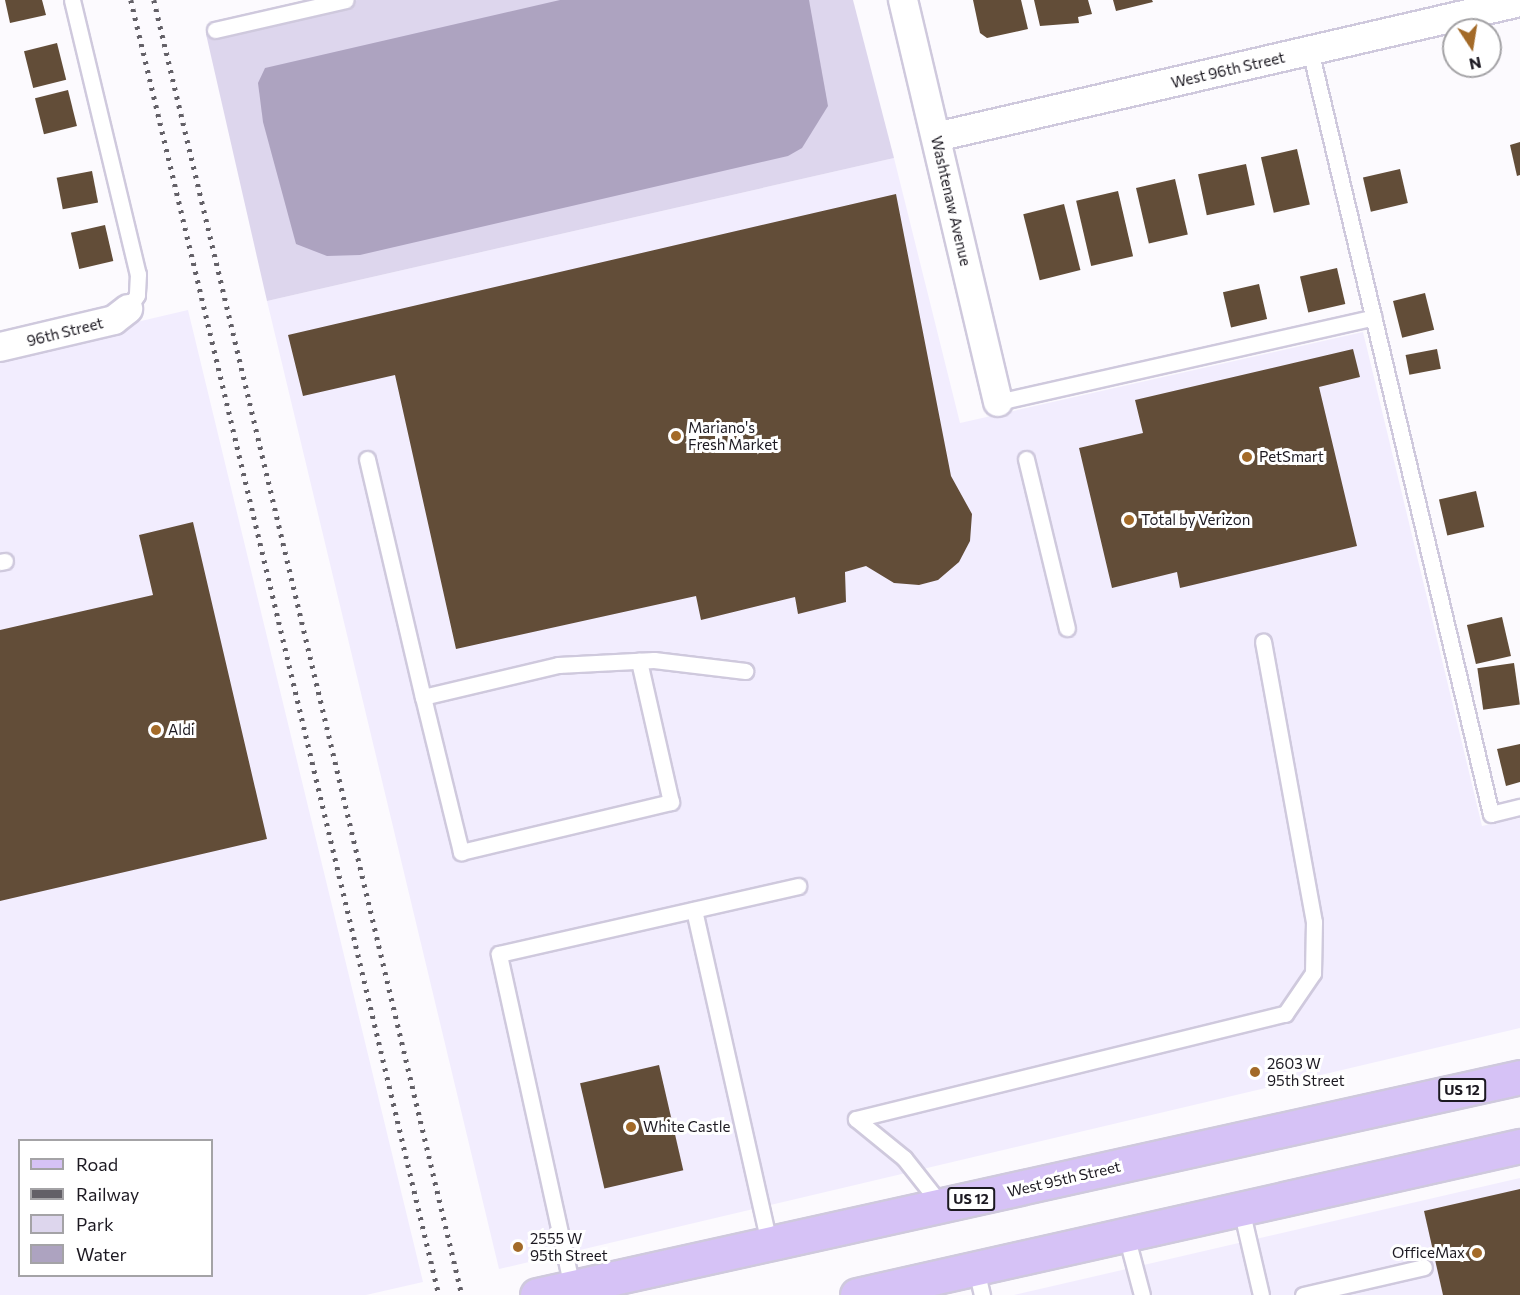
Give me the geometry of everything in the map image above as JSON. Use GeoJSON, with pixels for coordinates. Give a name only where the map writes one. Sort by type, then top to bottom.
{"type":"FeatureCollection","features":[{"type":"Feature","properties":{"kind":"main road","name":"West 95th Street"},"geometry":{"type":"LineString","coordinates":[[537,1295],[1520,1077]]}},
{"type":"Feature","properties":{"kind":"main road"},"geometry":{"type":"LineString","coordinates":[[857,1295],[979,1282],[1126,1235],[1520,1146]]}},
{"type":"Feature","properties":{"kind":"street","name":"Washtenaw Avenue"},"geometry":{"type":"LineString","coordinates":[[903,0],[998,402]]}},
{"type":"Feature","properties":{"kind":"street","name":"West 96th Street"},"geometry":{"type":"LineString","coordinates":[[936,137],[1520,2]]}},
{"type":"Feature","properties":{"kind":"street","name":"96th Street"},"geometry":{"type":"LineString","coordinates":[[0,347],[114,320],[128,309]]}},
{"type":"Feature","properties":{"kind":"lane"},"geometry":{"type":"LineString","coordinates":[[72,0],[138,274],[137,295],[128,309]]}},
{"type":"Feature","properties":{"kind":"lane"},"geometry":{"type":"LineString","coordinates":[[215,30],[346,0]]}},
{"type":"Feature","properties":{"kind":"lane"},"geometry":{"type":"LineString","coordinates":[[1310,50],[1491,814],[1520,807]]}},
{"type":"Feature","properties":{"kind":"lane"},"geometry":{"type":"LineString","coordinates":[[998,402],[1374,317]]}},
{"type":"Feature","properties":{"kind":"lane"},"geometry":{"type":"LineString","coordinates":[[367,459],[461,852],[671,802],[639,661]]}},
{"type":"Feature","properties":{"kind":"lane"},"geometry":{"type":"LineString","coordinates":[[1026,459],[1067,628]]}},
{"type":"Feature","properties":{"kind":"lane"},"geometry":{"type":"LineString","coordinates":[[942,1206],[904,1158],[856,1119],[1285,1014],[1313,973],[1314,922],[1263,642]]}},
{"type":"Feature","properties":{"kind":"lane"},"geometry":{"type":"LineString","coordinates":[[423,697],[558,665],[639,661],[745,671]]}},
{"type":"Feature","properties":{"kind":"lane"},"geometry":{"type":"LineString","coordinates":[[572,1287],[499,954],[798,886]]}},
{"type":"Feature","properties":{"kind":"lane"},"geometry":{"type":"LineString","coordinates":[[694,910],[769,1244]]}},
{"type":"Feature","properties":{"kind":"lane"},"geometry":{"type":"LineString","coordinates":[[1241,1209],[1261,1295]]}},
{"type":"Feature","properties":{"kind":"lane"},"geometry":{"type":"LineString","coordinates":[[1126,1235],[1142,1295]]}},
{"type":"Feature","properties":{"kind":"lane"},"geometry":{"type":"LineString","coordinates":[[1304,1295],[1424,1268]]}},
{"type":"Feature","properties":{"kind":"shaded area"},"geometry":{"type":"Polygon","coordinates":[[[894,158],[960,423],[1363,332],[1482,826],[1520,818],[1520,1028],[499,1269],[267,301],[894,158]]]}},
{"type":"Feature","properties":{"kind":"shaded area"},"geometry":{"type":"Polygon","coordinates":[[[188,310],[423,1282],[366,1295],[0,1295],[0,354],[188,310]]]}},
{"type":"Feature","properties":{"kind":"shaded area"},"geometry":{"type":"Polygon","coordinates":[[[1520,1178],[1520,1295],[1014,1295],[1520,1178]]]}},
{"type":"Feature","properties":{"kind":"green space"},"geometry":{"type":"Polygon","coordinates":[[[357,0],[853,0],[894,158],[267,301],[206,34],[357,0]]]}},
{"type":"Feature","properties":{"kind":"water"},"geometry":{"type":"Polygon","coordinates":[[[560,0],[809,0],[828,106],[802,148],[788,156],[360,255],[327,256],[296,244],[263,122],[258,83],[265,68],[560,0]]]}},
{"type":"Feature","properties":{"kind":"building"},"geometry":{"type":"Polygon","coordinates":[[[5,0],[42,0],[46,15],[10,23],[5,0]]]}},
{"type":"Feature","properties":{"kind":"building"},"geometry":{"type":"Polygon","coordinates":[[[973,0],[1021,0],[1028,29],[987,38],[980,33],[973,0]]]}},
{"type":"Feature","properties":{"kind":"building"},"geometry":{"type":"Polygon","coordinates":[[[1034,0],[1088,0],[1092,14],[1078,17],[1079,23],[1040,26],[1034,0]]]}},
{"type":"Feature","properties":{"kind":"building"},"geometry":{"type":"Polygon","coordinates":[[[1113,0],[1152,0],[1153,2],[1116,11],[1113,0]]]}},
{"type":"Feature","properties":{"kind":"building"},"geometry":{"type":"Polygon","coordinates":[[[57,43],[66,80],[33,88],[24,51],[57,43]]]}},
{"type":"Feature","properties":{"kind":"building"},"geometry":{"type":"Polygon","coordinates":[[[68,90],[77,126],[44,134],[35,98],[68,90]]]}},
{"type":"Feature","properties":{"kind":"building"},"geometry":{"type":"Polygon","coordinates":[[[1520,142],[1520,175],[1517,176],[1510,145],[1520,142]]]}},
{"type":"Feature","properties":{"kind":"building"},"geometry":{"type":"Polygon","coordinates":[[[1297,149],[1310,205],[1274,213],[1261,157],[1297,149]]]}},
{"type":"Feature","properties":{"kind":"building"},"geometry":{"type":"Polygon","coordinates":[[[1246,164],[1255,205],[1207,215],[1198,174],[1246,164]]]}},
{"type":"Feature","properties":{"kind":"building"},"geometry":{"type":"Polygon","coordinates":[[[1400,169],[1408,203],[1371,212],[1363,178],[1400,169]]]}},
{"type":"Feature","properties":{"kind":"building"},"geometry":{"type":"Polygon","coordinates":[[[92,171],[98,202],[63,209],[57,178],[92,171]]]}},
{"type":"Feature","properties":{"kind":"building"},"geometry":{"type":"Polygon","coordinates":[[[1175,179],[1188,235],[1149,244],[1136,188],[1175,179]]]}},
{"type":"Feature","properties":{"kind":"building"},"geometry":{"type":"Polygon","coordinates":[[[1118,191],[1133,256],[1091,266],[1076,201],[1118,191]]]}},
{"type":"Feature","properties":{"kind":"building","name":"Mariano's Fresh Market"},"geometry":{"type":"Polygon","coordinates":[[[896,194],[951,476],[972,514],[970,541],[959,562],[938,580],[919,585],[894,583],[866,566],[845,572],[846,602],[798,614],[795,597],[701,620],[696,596],[456,649],[395,375],[303,396],[288,335],[896,194]]]}},
{"type":"Feature","properties":{"kind":"building"},"geometry":{"type":"Polygon","coordinates":[[[1064,204],[1080,270],[1040,280],[1023,214],[1064,204]]]}},
{"type":"Feature","properties":{"kind":"building"},"geometry":{"type":"Polygon","coordinates":[[[105,225],[113,261],[79,269],[71,233],[105,225]]]}},
{"type":"Feature","properties":{"kind":"building"},"geometry":{"type":"Polygon","coordinates":[[[1337,268],[1345,304],[1308,313],[1300,277],[1337,268]]]}},
{"type":"Feature","properties":{"kind":"building"},"geometry":{"type":"Polygon","coordinates":[[[1259,284],[1267,319],[1231,327],[1223,292],[1259,284]]]}},
{"type":"Feature","properties":{"kind":"building"},"geometry":{"type":"Polygon","coordinates":[[[1425,293],[1434,330],[1402,338],[1393,301],[1425,293]]]}},
{"type":"Feature","properties":{"kind":"building"},"geometry":{"type":"Polygon","coordinates":[[[1353,349],[1360,377],[1319,387],[1357,546],[1180,588],[1177,572],[1112,588],[1079,448],[1143,433],[1135,400],[1353,349]]]}},
{"type":"Feature","properties":{"kind":"building"},"geometry":{"type":"Polygon","coordinates":[[[1437,349],[1441,369],[1409,375],[1406,355],[1437,349]]]}},
{"type":"Feature","properties":{"kind":"building"},"geometry":{"type":"Polygon","coordinates":[[[1476,491],[1484,527],[1447,536],[1439,500],[1476,491]]]}},
{"type":"Feature","properties":{"kind":"building"},"geometry":{"type":"Polygon","coordinates":[[[193,522],[267,839],[0,901],[0,630],[153,595],[139,535],[193,522]]]}},
{"type":"Feature","properties":{"kind":"building"},"geometry":{"type":"Polygon","coordinates":[[[1502,617],[1511,656],[1476,664],[1467,625],[1502,617]]]}},
{"type":"Feature","properties":{"kind":"building"},"geometry":{"type":"Polygon","coordinates":[[[1514,663],[1520,705],[1483,710],[1477,668],[1514,663]]]}},
{"type":"Feature","properties":{"kind":"building"},"geometry":{"type":"Polygon","coordinates":[[[1520,744],[1520,782],[1506,786],[1497,749],[1520,744]]]}},
{"type":"Feature","properties":{"kind":"building","name":"White Castle"},"geometry":{"type":"Polygon","coordinates":[[[659,1065],[683,1170],[604,1188],[580,1083],[659,1065]]]}},
{"type":"Feature","properties":{"kind":"building","name":"OfficeMax"},"geometry":{"type":"Polygon","coordinates":[[[1520,1189],[1520,1295],[1443,1295],[1424,1211],[1520,1189]]]}},
{"type":"Feature","properties":{"kind":"railway"},"geometry":{"type":"LineString","coordinates":[[131,0],[439,1295]]}},
{"type":"Feature","properties":{"kind":"railway"},"geometry":{"type":"LineString","coordinates":[[154,0],[462,1295]]}},
{"type":"Feature","properties":{"kind":"place","name":"Mariano's Fresh Market"},"geometry":{"type":"Point","coordinates":[676,436]}},
{"type":"Feature","properties":{"kind":"place","name":"PetSmart"},"geometry":{"type":"Point","coordinates":[1247,457]}},
{"type":"Feature","properties":{"kind":"place","name":"Total by Verizon"},"geometry":{"type":"Point","coordinates":[1129,520]}},
{"type":"Feature","properties":{"kind":"place","name":"Aldi"},"geometry":{"type":"Point","coordinates":[156,730]}},
{"type":"Feature","properties":{"kind":"place","name":"2603 W 95th Street"},"geometry":{"type":"Point","coordinates":[1255,1072]}},
{"type":"Feature","properties":{"kind":"place","name":"White Castle"},"geometry":{"type":"Point","coordinates":[631,1127]}},
{"type":"Feature","properties":{"kind":"place","name":"2555 W 95th Street"},"geometry":{"type":"Point","coordinates":[518,1247]}},
{"type":"Feature","properties":{"kind":"place","name":"OfficeMax"},"geometry":{"type":"Point","coordinates":[1477,1253]}}]}
